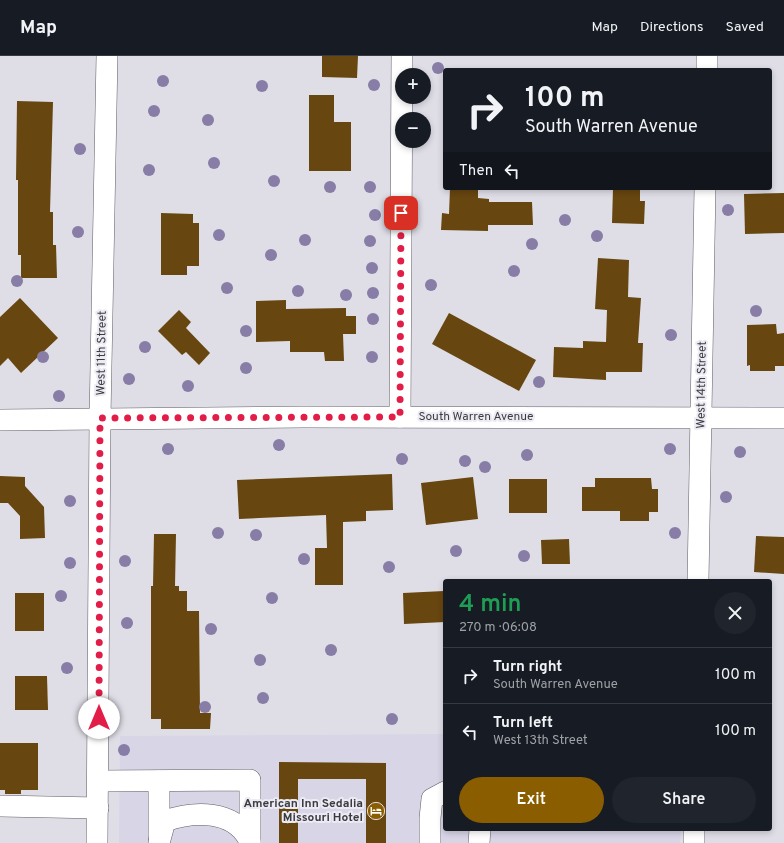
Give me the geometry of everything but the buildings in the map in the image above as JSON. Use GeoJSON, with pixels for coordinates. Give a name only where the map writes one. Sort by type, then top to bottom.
{"type":"FeatureCollection","features":[{"type":"Feature","properties":{"kind":"street","name":"West 11th Street"},"geometry":{"type":"LineString","coordinates":[[97,843],[99,781],[100,418],[107,56]]}},
{"type":"Feature","properties":{"kind":"street"},"geometry":{"type":"LineString","coordinates":[[400,417],[402,56]]}},
{"type":"Feature","properties":{"kind":"street"},"geometry":{"type":"LineString","coordinates":[[707,56],[707,68]]}},
{"type":"Feature","properties":{"kind":"street","name":"West 14th Street"},"geometry":{"type":"LineString","coordinates":[[698,579],[705,190]]}},
{"type":"Feature","properties":{"kind":"street","name":"South Warren Avenue"},"geometry":{"type":"LineString","coordinates":[[0,420],[100,418],[400,417],[784,418]]}},
{"type":"Feature","properties":{"kind":"street"},"geometry":{"type":"LineString","coordinates":[[99,781],[250,780],[250,842]]}},
{"type":"Feature","properties":{"kind":"street"},"geometry":{"type":"LineString","coordinates":[[159,781],[159,841]]}},
{"type":"Feature","properties":{"kind":"street"},"geometry":{"type":"LineString","coordinates":[[430,843],[432,799],[443,793]]}},
{"type":"Feature","properties":{"kind":"street"},"geometry":{"type":"LineString","coordinates":[[0,806],[98,808]]}},
{"type":"Feature","properties":{"kind":"street"},"geometry":{"type":"LineString","coordinates":[[159,841],[165,821],[182,815],[204,814],[221,816],[246,833],[250,842]]}},
{"type":"Feature","properties":{"kind":"street"},"geometry":{"type":"LineString","coordinates":[[479,843],[480,831]]}},
{"type":"Feature","properties":{"kind":"street"},"geometry":{"type":"LineString","coordinates":[[694,831],[694,843]]}},
{"type":"Feature","properties":{"kind":"shaded area"},"geometry":{"type":"Polygon","coordinates":[[[443,734],[443,831],[681,831],[680,843],[119,843],[120,736],[443,734]]]}},
{"type":"Feature","properties":{"kind":"place","name":"American Inn Sedalia Missouri Hotel"},"geometry":{"type":"Point","coordinates":[376,811]}},
{"type":"Feature","properties":{"kind":"route"},"geometry":{"type":"LineString","coordinates":[[99,718],[100,418],[400,417],[401,213]]}}]}
